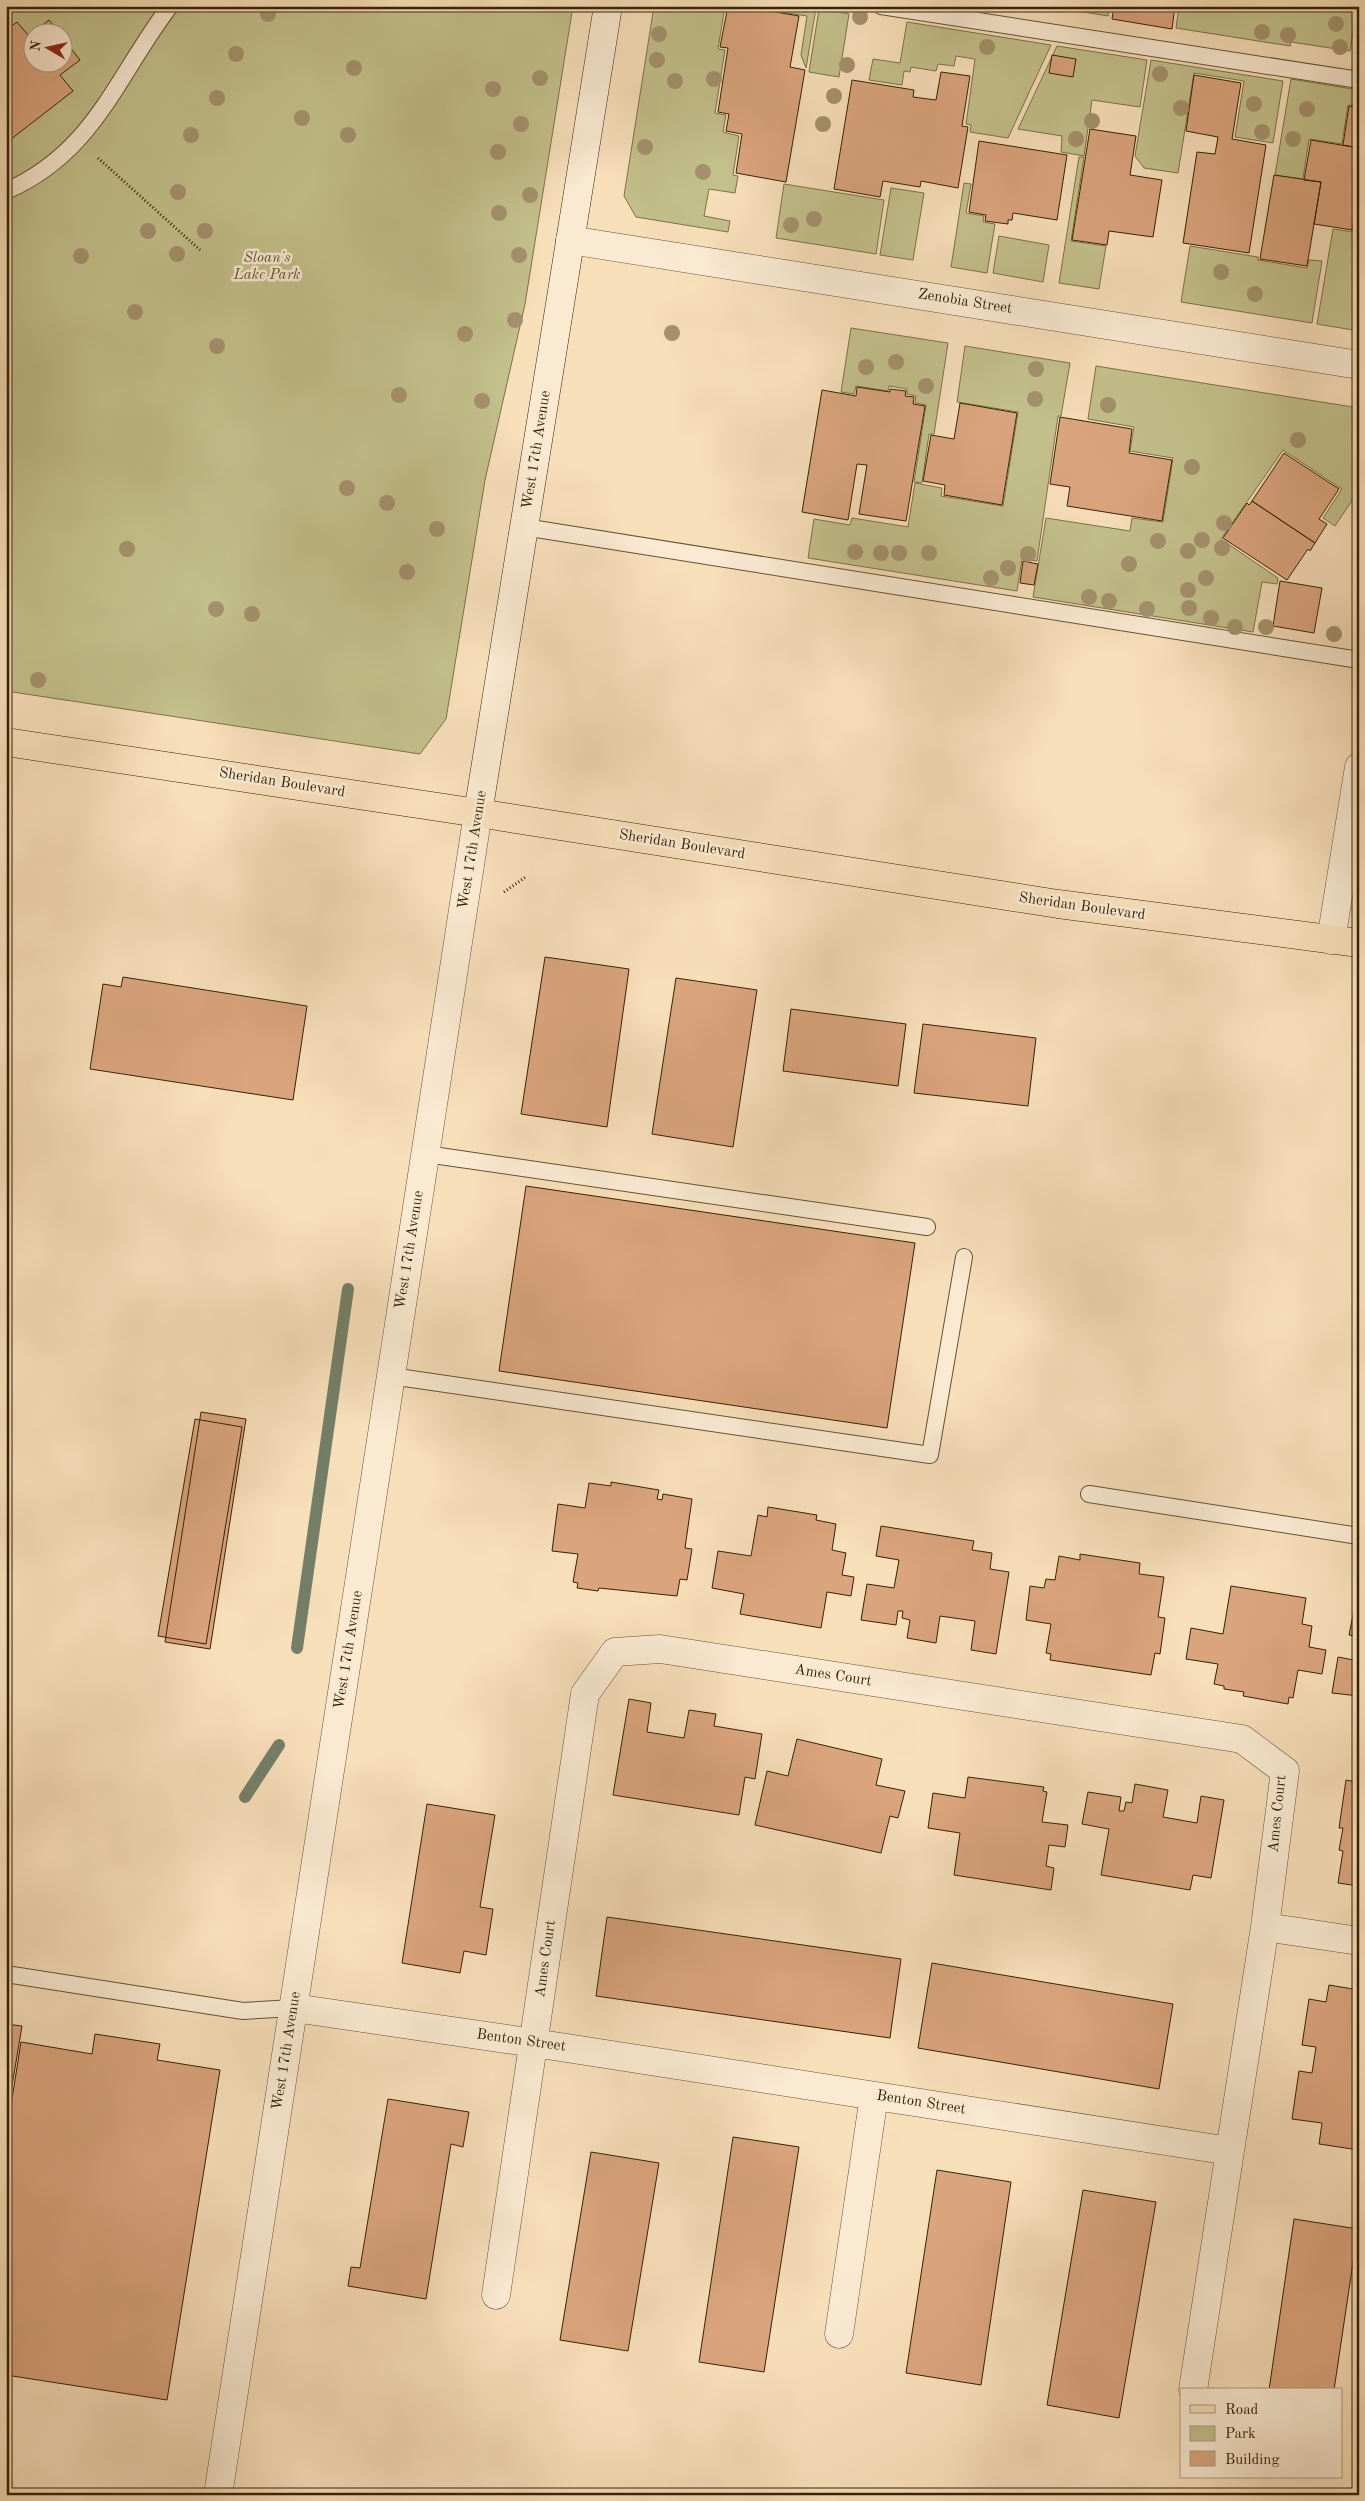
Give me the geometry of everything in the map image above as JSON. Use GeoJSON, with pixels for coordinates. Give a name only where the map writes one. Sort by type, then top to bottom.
{"type":"FeatureCollection","features":[{"type":"Feature","properties":{"kind":"main road","name":"Sheridan Boulevard"},"geometry":{"type":"LineString","coordinates":[[6,742],[478,813],[1058,904],[1359,943]]}},
{"type":"Feature","properties":{"kind":"street","name":"West 17th Avenue"},"geometry":{"type":"LineString","coordinates":[[218,2495],[478,813],[608,6]]}},
{"type":"Feature","properties":{"kind":"street","name":"Zenobia Street"},"geometry":{"type":"LineString","coordinates":[[570,240],[1359,365]]}},
{"type":"Feature","properties":{"kind":"street"},"geometry":{"type":"LineString","coordinates":[[1331,940],[1359,767]]}},
{"type":"Feature","properties":{"kind":"street","name":"Ames Court"},"geometry":{"type":"LineString","coordinates":[[534,2043],[585,1694],[615,1652],[660,1649],[1242,1739],[1286,1770],[1265,1927]]}},
{"type":"Feature","properties":{"kind":"street"},"geometry":{"type":"LineString","coordinates":[[1193,2388],[1265,1927],[1359,1940]]}},
{"type":"Feature","properties":{"kind":"street","name":"Benton Street"},"geometry":{"type":"LineString","coordinates":[[294,2008],[534,2043],[1230,2151]]}},
{"type":"Feature","properties":{"kind":"street"},"geometry":{"type":"LineString","coordinates":[[496,2294],[534,2043]]}},
{"type":"Feature","properties":{"kind":"street"},"geometry":{"type":"LineString","coordinates":[[839,2334],[874,2096]]}},
{"type":"Feature","properties":{"kind":"lane"},"geometry":{"type":"LineString","coordinates":[[6,191],[55,164],[79,140],[104,108],[170,6]]}},
{"type":"Feature","properties":{"kind":"lane"},"geometry":{"type":"LineString","coordinates":[[881,6],[1359,80]]}},
{"type":"Feature","properties":{"kind":"lane"},"geometry":{"type":"LineString","coordinates":[[524,527],[1359,660]]}},
{"type":"Feature","properties":{"kind":"lane"},"geometry":{"type":"LineString","coordinates":[[426,1154],[927,1227]]}},
{"type":"Feature","properties":{"kind":"lane"},"geometry":{"type":"LineString","coordinates":[[391,1376],[930,1455],[964,1257]]}},
{"type":"Feature","properties":{"kind":"lane"},"geometry":{"type":"LineString","coordinates":[[1089,1494],[1359,1536]]}},
{"type":"Feature","properties":{"kind":"lane"},"geometry":{"type":"LineString","coordinates":[[6,1974],[243,2011],[294,2008]]}},
{"type":"Feature","properties":{"kind":"path"},"geometry":{"type":"LineString","coordinates":[[79,140],[200,250]]}},
{"type":"Feature","properties":{"kind":"path"},"geometry":{"type":"LineString","coordinates":[[504,892],[527,876]]}},
{"type":"Feature","properties":{"kind":"green space","name":"Sloan's Lake Park"},"geometry":{"type":"Polygon","coordinates":[[[6,6],[573,6],[525,304],[485,480],[446,719],[420,754],[6,691],[6,6]]]}},
{"type":"Feature","properties":{"kind":"green space"},"geometry":{"type":"Polygon","coordinates":[[[654,6],[725,6],[718,49],[725,50],[715,113],[726,115],[723,132],[739,136],[733,175],[738,176],[735,193],[709,189],[704,216],[730,221],[728,232],[636,217],[624,196],[654,6]]]}},
{"type":"Feature","properties":{"kind":"green space"},"geometry":{"type":"Polygon","coordinates":[[[804,6],[816,8],[806,68],[801,55],[807,16],[748,7],[804,6]]]}},
{"type":"Feature","properties":{"kind":"green space"},"geometry":{"type":"Polygon","coordinates":[[[1046,6],[1110,6],[1108,16],[1046,6]]]}},
{"type":"Feature","properties":{"kind":"green space"},"geometry":{"type":"Polygon","coordinates":[[[1179,6],[1357,7],[1350,51],[1291,42],[1290,46],[1176,28],[1179,6]]]}},
{"type":"Feature","properties":{"kind":"green space"},"geometry":{"type":"Polygon","coordinates":[[[819,9],[849,14],[839,77],[809,72],[819,9]]]}},
{"type":"Feature","properties":{"kind":"green space"},"geometry":{"type":"Polygon","coordinates":[[[907,22],[1051,45],[1008,138],[970,132],[971,125],[966,124],[975,59],[956,56],[954,66],[938,64],[936,71],[911,67],[910,72],[904,71],[902,85],[869,80],[873,59],[900,63],[907,22]]]}},
{"type":"Feature","properties":{"kind":"green space"},"geometry":{"type":"Polygon","coordinates":[[[1057,46],[1147,60],[1140,107],[1092,100],[1084,156],[1061,152],[1062,136],[1018,129],[1057,46]]]}},
{"type":"Feature","properties":{"kind":"green space"},"geometry":{"type":"Polygon","coordinates":[[[1151,60],[1283,81],[1273,143],[1235,137],[1244,81],[1194,73],[1178,173],[1144,168],[1135,156],[1151,60]]]}},
{"type":"Feature","properties":{"kind":"green space"},"geometry":{"type":"Polygon","coordinates":[[[1291,79],[1359,90],[1359,106],[1348,105],[1342,144],[1309,139],[1303,179],[1275,175],[1291,79]]]}},
{"type":"Feature","properties":{"kind":"green space"},"geometry":{"type":"Polygon","coordinates":[[[1079,157],[1084,157],[1071,241],[1106,246],[1099,289],[1059,283],[1079,157]]]}},
{"type":"Feature","properties":{"kind":"green space"},"geometry":{"type":"Polygon","coordinates":[[[964,183],[971,184],[966,213],[984,216],[983,222],[995,224],[987,273],[951,267],[964,183]]]}},
{"type":"Feature","properties":{"kind":"green space"},"geometry":{"type":"Polygon","coordinates":[[[784,184],[884,200],[876,254],[776,238],[784,184]]]}},
{"type":"Feature","properties":{"kind":"green space"},"geometry":{"type":"Polygon","coordinates":[[[891,188],[924,193],[913,260],[880,255],[891,188]]]}},
{"type":"Feature","properties":{"kind":"green space"},"geometry":{"type":"Polygon","coordinates":[[[1355,220],[1359,221],[1359,331],[1317,324],[1333,229],[1353,232],[1355,220]]]}},
{"type":"Feature","properties":{"kind":"green space"},"geometry":{"type":"Polygon","coordinates":[[[999,236],[1049,245],[1043,282],[993,273],[999,236]]]}},
{"type":"Feature","properties":{"kind":"green space"},"geometry":{"type":"Polygon","coordinates":[[[1190,246],[1258,257],[1258,260],[1307,268],[1309,260],[1322,261],[1312,323],[1181,302],[1190,246]]]}},
{"type":"Feature","properties":{"kind":"green space"},"geometry":{"type":"Polygon","coordinates":[[[851,328],[948,343],[934,434],[929,434],[922,483],[914,482],[926,405],[915,403],[916,396],[907,394],[907,389],[889,386],[888,391],[856,386],[854,394],[841,392],[851,328]]]}},
{"type":"Feature","properties":{"kind":"green space"},"geometry":{"type":"Polygon","coordinates":[[[965,346],[1070,363],[1061,416],[1058,416],[1037,561],[1022,559],[1017,591],[808,558],[814,519],[850,525],[852,518],[908,527],[915,483],[942,488],[941,496],[1003,506],[1018,412],[957,402],[965,346]]]}},
{"type":"Feature","properties":{"kind":"green space"},"geometry":{"type":"Polygon","coordinates":[[[1096,366],[1359,408],[1359,490],[1335,526],[1323,518],[1342,489],[1283,450],[1221,539],[1278,578],[1277,584],[1262,582],[1253,632],[1033,597],[1046,518],[1130,531],[1132,518],[1163,522],[1173,458],[1130,451],[1134,427],[1088,419],[1096,366]]]}},
{"type":"Feature","properties":{"kind":"building"},"geometry":{"type":"Polygon","coordinates":[[[728,6],[741,6],[799,16],[790,67],[805,70],[786,182],[736,173],[742,134],[726,131],[729,114],[718,112],[728,48],[720,47],[728,6]]]}},
{"type":"Feature","properties":{"kind":"building"},"geometry":{"type":"Polygon","coordinates":[[[1114,6],[1175,6],[1172,29],[1112,19],[1114,6]]]}},
{"type":"Feature","properties":{"kind":"building"},"geometry":{"type":"Polygon","coordinates":[[[1359,18],[1359,55],[1353,54],[1359,18]]]}},
{"type":"Feature","properties":{"kind":"building"},"geometry":{"type":"Polygon","coordinates":[[[17,22],[22,28],[22,72],[64,72],[60,75],[73,91],[6,143],[6,30],[17,22]]]}},
{"type":"Feature","properties":{"kind":"building"},"geometry":{"type":"Polygon","coordinates":[[[72,50],[80,60],[72,66],[72,50]]]}},
{"type":"Feature","properties":{"kind":"building"},"geometry":{"type":"Polygon","coordinates":[[[1052,55],[1076,59],[1073,77],[1049,73],[1052,55]]]}},
{"type":"Feature","properties":{"kind":"building"},"geometry":{"type":"Polygon","coordinates":[[[941,72],[970,76],[962,126],[968,127],[958,188],[921,181],[920,187],[883,181],[880,197],[834,189],[852,80],[914,90],[913,97],[936,100],[941,72]]]}},
{"type":"Feature","properties":{"kind":"building"},"geometry":{"type":"Polygon","coordinates":[[[1194,75],[1241,83],[1232,139],[1266,145],[1249,253],[1183,243],[1197,152],[1215,154],[1218,137],[1186,131],[1194,75]]]}},
{"type":"Feature","properties":{"kind":"building"},"geometry":{"type":"Polygon","coordinates":[[[1349,106],[1359,108],[1359,148],[1343,145],[1349,106]]]}},
{"type":"Feature","properties":{"kind":"building"},"geometry":{"type":"Polygon","coordinates":[[[1090,129],[1136,136],[1130,175],[1162,180],[1153,237],[1109,231],[1107,245],[1072,240],[1090,129]]]}},
{"type":"Feature","properties":{"kind":"building"},"geometry":{"type":"Polygon","coordinates":[[[1311,140],[1359,148],[1359,188],[1352,230],[1314,224],[1321,182],[1304,180],[1311,140]]]}},
{"type":"Feature","properties":{"kind":"building"},"geometry":{"type":"Polygon","coordinates":[[[979,141],[1067,155],[1057,220],[1013,213],[1012,220],[1008,220],[1008,224],[985,221],[986,215],[969,212],[979,141]]]}},
{"type":"Feature","properties":{"kind":"building"},"geometry":{"type":"Polygon","coordinates":[[[1274,175],[1321,182],[1307,266],[1260,259],[1274,175]]]}},
{"type":"Feature","properties":{"kind":"building"},"geometry":{"type":"Polygon","coordinates":[[[857,387],[890,392],[890,389],[906,391],[905,396],[914,397],[913,404],[925,406],[906,521],[859,514],[867,465],[857,464],[848,520],[802,512],[822,390],[856,396],[857,387]]]}},
{"type":"Feature","properties":{"kind":"building"},"geometry":{"type":"Polygon","coordinates":[[[960,403],[1017,413],[1002,505],[944,495],[945,485],[923,481],[931,435],[954,439],[960,403]]]}},
{"type":"Feature","properties":{"kind":"building"},"geometry":{"type":"Polygon","coordinates":[[[1060,417],[1132,429],[1129,453],[1172,460],[1162,521],[1067,506],[1070,487],[1050,484],[1060,417]]]}},
{"type":"Feature","properties":{"kind":"building"},"geometry":{"type":"Polygon","coordinates":[[[1284,453],[1339,489],[1319,519],[1327,524],[1315,543],[1252,501],[1284,453]]]}},
{"type":"Feature","properties":{"kind":"building"},"geometry":{"type":"Polygon","coordinates":[[[1252,501],[1315,543],[1310,551],[1308,549],[1287,580],[1223,538],[1247,503],[1249,505],[1252,501]]]}},
{"type":"Feature","properties":{"kind":"building"},"geometry":{"type":"Polygon","coordinates":[[[1023,561],[1038,564],[1034,585],[1020,583],[1023,561]]]}},
{"type":"Feature","properties":{"kind":"building"},"geometry":{"type":"Polygon","coordinates":[[[1280,581],[1322,588],[1314,633],[1273,626],[1280,581]]]}},
{"type":"Feature","properties":{"kind":"building"},"geometry":{"type":"Polygon","coordinates":[[[545,957],[629,969],[607,1127],[521,1114],[545,957]]]}},
{"type":"Feature","properties":{"kind":"building"},"geometry":{"type":"Polygon","coordinates":[[[123,977],[307,1006],[293,1100],[90,1069],[103,984],[121,987],[123,977]]]}},
{"type":"Feature","properties":{"kind":"building"},"geometry":{"type":"Polygon","coordinates":[[[676,978],[757,990],[733,1147],[652,1134],[676,978]]]}},
{"type":"Feature","properties":{"kind":"building"},"geometry":{"type":"Polygon","coordinates":[[[791,1009],[906,1024],[898,1086],[783,1071],[791,1009]]]}},
{"type":"Feature","properties":{"kind":"building"},"geometry":{"type":"Polygon","coordinates":[[[923,1024],[1036,1038],[1028,1106],[914,1093],[923,1024]]]}},
{"type":"Feature","properties":{"kind":"building"},"geometry":{"type":"Polygon","coordinates":[[[526,1186],[915,1243],[887,1428],[499,1371],[526,1186]]]}},
{"type":"Feature","properties":{"kind":"building"},"geometry":{"type":"Polygon","coordinates":[[[201,1412],[246,1419],[210,1649],[165,1642],[201,1412]]]}},
{"type":"Feature","properties":{"kind":"building"},"geometry":{"type":"Polygon","coordinates":[[[195,1419],[242,1427],[206,1644],[158,1636],[195,1419]]]}},
{"type":"Feature","properties":{"kind":"building"},"geometry":{"type":"Polygon","coordinates":[[[611,1482],[659,1490],[657,1499],[662,1500],[663,1494],[692,1499],[685,1548],[692,1549],[687,1580],[680,1579],[677,1596],[599,1588],[598,1591],[577,1588],[578,1583],[573,1582],[578,1554],[552,1551],[558,1504],[585,1508],[589,1483],[611,1486],[611,1482]]]}},
{"type":"Feature","properties":{"kind":"building"},"geometry":{"type":"Polygon","coordinates":[[[768,1507],[817,1515],[816,1520],[836,1524],[832,1550],[846,1553],[842,1575],[854,1577],[851,1596],[827,1592],[821,1628],[740,1614],[744,1594],[712,1588],[718,1551],[751,1556],[758,1515],[767,1517],[768,1507]]]}},
{"type":"Feature","properties":{"kind":"building"},"geometry":{"type":"Polygon","coordinates":[[[881,1526],[974,1541],[972,1550],[992,1553],[990,1569],[1009,1572],[996,1654],[971,1650],[975,1621],[940,1616],[936,1643],[907,1638],[910,1620],[902,1618],[903,1611],[898,1611],[896,1625],[861,1620],[867,1584],[894,1588],[899,1560],[876,1556],[881,1526]]]}},
{"type":"Feature","properties":{"kind":"building"},"geometry":{"type":"Polygon","coordinates":[[[1080,1554],[1140,1563],[1139,1574],[1164,1577],[1158,1617],[1165,1618],[1160,1654],[1155,1653],[1151,1675],[1050,1660],[1051,1654],[1046,1653],[1051,1624],[1026,1620],[1030,1586],[1044,1588],[1046,1579],[1055,1580],[1059,1556],[1080,1560],[1080,1554]]]}},
{"type":"Feature","properties":{"kind":"building"},"geometry":{"type":"Polygon","coordinates":[[[1231,1586],[1306,1598],[1302,1624],[1312,1626],[1309,1647],[1326,1650],[1322,1674],[1298,1670],[1293,1698],[1289,1697],[1288,1704],[1243,1696],[1244,1692],[1224,1689],[1224,1686],[1214,1684],[1218,1664],[1186,1659],[1191,1628],[1223,1634],[1231,1586]]]}},
{"type":"Feature","properties":{"kind":"building"},"geometry":{"type":"Polygon","coordinates":[[[1356,1600],[1359,1600],[1359,1637],[1349,1635],[1356,1600]]]}},
{"type":"Feature","properties":{"kind":"building"},"geometry":{"type":"Polygon","coordinates":[[[1338,1657],[1359,1661],[1359,1696],[1332,1693],[1338,1657]]]}},
{"type":"Feature","properties":{"kind":"building"},"geometry":{"type":"Polygon","coordinates":[[[629,1699],[651,1703],[647,1732],[684,1738],[689,1710],[716,1714],[714,1726],[762,1734],[755,1779],[745,1777],[739,1815],[613,1795],[629,1699]]]}},
{"type":"Feature","properties":{"kind":"building"},"geometry":{"type":"Polygon","coordinates":[[[797,1739],[882,1759],[876,1785],[905,1791],[898,1818],[890,1816],[881,1853],[755,1825],[767,1771],[788,1776],[797,1739]]]}},
{"type":"Feature","properties":{"kind":"building"},"geometry":{"type":"Polygon","coordinates":[[[1357,1771],[1359,1771],[1359,1886],[1338,1883],[1343,1851],[1339,1850],[1343,1828],[1339,1828],[1346,1780],[1356,1782],[1357,1771]]]}},
{"type":"Feature","properties":{"kind":"building"},"geometry":{"type":"Polygon","coordinates":[[[968,1777],[1044,1787],[1043,1791],[1047,1792],[1042,1822],[1068,1825],[1065,1847],[1049,1845],[1046,1866],[1054,1868],[1051,1890],[954,1875],[960,1833],[928,1828],[933,1793],[965,1798],[968,1777]]]}},
{"type":"Feature","properties":{"kind":"building"},"geometry":{"type":"Polygon","coordinates":[[[1135,1784],[1168,1790],[1163,1817],[1197,1823],[1201,1796],[1224,1800],[1211,1878],[1193,1875],[1190,1890],[1101,1875],[1109,1829],[1082,1824],[1088,1792],[1121,1797],[1119,1811],[1124,1811],[1126,1802],[1132,1803],[1135,1784]]]}},
{"type":"Feature","properties":{"kind":"building"},"geometry":{"type":"Polygon","coordinates":[[[427,1804],[495,1815],[480,1907],[493,1909],[486,1955],[464,1951],[460,1973],[402,1963],[427,1804]]]}},
{"type":"Feature","properties":{"kind":"building"},"geometry":{"type":"Polygon","coordinates":[[[607,1917],[901,1959],[890,2038],[596,1996],[607,1917]]]}},
{"type":"Feature","properties":{"kind":"building"},"geometry":{"type":"Polygon","coordinates":[[[932,1963],[1173,2004],[1159,2089],[918,2048],[932,1963]]]}},
{"type":"Feature","properties":{"kind":"building"},"geometry":{"type":"Polygon","coordinates":[[[1329,1985],[1359,1990],[1359,2150],[1319,2144],[1322,2123],[1292,2119],[1299,2071],[1312,2073],[1316,2047],[1302,2045],[1309,1999],[1326,2002],[1329,1985]]]}},
{"type":"Feature","properties":{"kind":"building"},"geometry":{"type":"Polygon","coordinates":[[[6,2024],[22,2026],[6,2122],[6,2024]]]}},
{"type":"Feature","properties":{"kind":"building"},"geometry":{"type":"Polygon","coordinates":[[[95,2034],[160,2044],[157,2060],[220,2070],[167,2400],[6,2375],[6,2137],[21,2042],[92,2054],[95,2034]]]}},
{"type":"Feature","properties":{"kind":"building"},"geometry":{"type":"Polygon","coordinates":[[[388,2099],[469,2112],[463,2147],[451,2144],[426,2299],[348,2286],[351,2267],[360,2268],[388,2099]]]}},
{"type":"Feature","properties":{"kind":"building"},"geometry":{"type":"Polygon","coordinates":[[[733,2137],[799,2147],[764,2372],[699,2362],[733,2137]]]}},
{"type":"Feature","properties":{"kind":"building"},"geometry":{"type":"Polygon","coordinates":[[[591,2152],[659,2163],[628,2351],[560,2340],[591,2152]]]}},
{"type":"Feature","properties":{"kind":"building"},"geometry":{"type":"Polygon","coordinates":[[[937,2170],[1011,2182],[981,2385],[906,2373],[937,2170]]]}},
{"type":"Feature","properties":{"kind":"building"},"geometry":{"type":"Polygon","coordinates":[[[1083,2190],[1156,2202],[1119,2418],[1047,2405],[1083,2190]]]}},
{"type":"Feature","properties":{"kind":"building"},"geometry":{"type":"Polygon","coordinates":[[[1294,2219],[1358,2229],[1334,2388],[1269,2388],[1294,2219]]]}},
{"type":"Feature","properties":{"kind":"waterway"},"geometry":{"type":"LineString","coordinates":[[297,1648],[348,1289]]}},
{"type":"Feature","properties":{"kind":"waterway"},"geometry":{"type":"LineString","coordinates":[[245,1797],[279,1745]]}}]}
